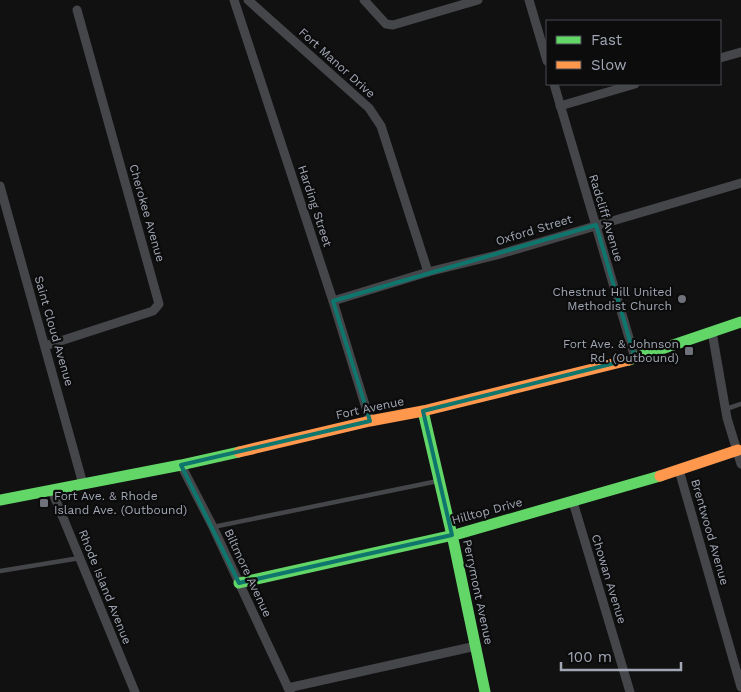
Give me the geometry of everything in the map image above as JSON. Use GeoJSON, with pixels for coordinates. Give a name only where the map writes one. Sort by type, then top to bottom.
{"type":"FeatureCollection","features":[{"type":"Feature","properties":{"kind":"street","name":"Harding Street"},"geometry":{"type":"LineString","coordinates":[[234,0],[333,301],[370,421]]}},
{"type":"Feature","properties":{"kind":"street","name":"Fort Manor Drive"},"geometry":{"type":"LineString","coordinates":[[248,0],[369,108],[381,126],[428,272]]}},
{"type":"Feature","properties":{"kind":"street"},"geometry":{"type":"LineString","coordinates":[[364,0],[386,24],[393,25],[478,0]]}},
{"type":"Feature","properties":{"kind":"street"},"geometry":{"type":"LineString","coordinates":[[529,0],[546,58]]}},
{"type":"Feature","properties":{"kind":"street","name":"Cherokee Avenue"},"geometry":{"type":"LineString","coordinates":[[45,346],[153,312],[159,304],[78,10]]}},
{"type":"Feature","properties":{"kind":"street"},"geometry":{"type":"LineString","coordinates":[[721,58],[741,52]]}},
{"type":"Feature","properties":{"kind":"street","name":"Radcliff Avenue"},"geometry":{"type":"LineString","coordinates":[[554,85],[635,358]]}},
{"type":"Feature","properties":{"kind":"street"},"geometry":{"type":"LineString","coordinates":[[560,106],[632,85]]}},
{"type":"Feature","properties":{"kind":"street","name":"Oxford Street"},"geometry":{"type":"LineString","coordinates":[[333,301],[428,272],[497,255],[741,182]]}},
{"type":"Feature","properties":{"kind":"street","name":"Saint Cloud Avenue"},"geometry":{"type":"LineString","coordinates":[[0,186],[83,484]]}},
{"type":"Feature","properties":{"kind":"street","name":"Fort Avenue"},"geometry":{"type":"LineString","coordinates":[[0,500],[181,465],[370,421],[423,411],[635,358],[712,332],[740,325]]}},
{"type":"Feature","properties":{"kind":"street"},"geometry":{"type":"LineString","coordinates":[[712,332],[726,410],[741,464]]}},
{"type":"Feature","properties":{"kind":"street","name":"Perrymont Avenue"},"geometry":{"type":"LineString","coordinates":[[423,411],[452,535],[485,692]]}},
{"type":"Feature","properties":{"kind":"street","name":"Hilltop Drive"},"geometry":{"type":"LineString","coordinates":[[239,583],[452,535],[573,502],[738,450]]}},
{"type":"Feature","properties":{"kind":"street","name":"Biltmore Avenue"},"geometry":{"type":"LineString","coordinates":[[181,465],[213,527],[289,690]]}},
{"type":"Feature","properties":{"kind":"street","name":"Brentwood Avenue"},"geometry":{"type":"LineString","coordinates":[[679,470],[741,687]]}},
{"type":"Feature","properties":{"kind":"street","name":"Rhode Island Avenue"},"geometry":{"type":"LineString","coordinates":[[52,491],[135,692]]}},
{"type":"Feature","properties":{"kind":"street","name":"Chowan Avenue"},"geometry":{"type":"LineString","coordinates":[[573,502],[630,692]]}},
{"type":"Feature","properties":{"kind":"street"},"geometry":{"type":"LineString","coordinates":[[289,690],[476,646]]}},
{"type":"Feature","properties":{"kind":"lane"},"geometry":{"type":"LineString","coordinates":[[726,410],[741,404]]}},
{"type":"Feature","properties":{"kind":"lane"},"geometry":{"type":"LineString","coordinates":[[213,527],[439,481]]}},
{"type":"Feature","properties":{"kind":"lane"},"geometry":{"type":"LineString","coordinates":[[0,571],[80,558]]}},
{"type":"Feature","properties":{"kind":"highlighted area"},"geometry":{"type":"Polygon","coordinates":[[[596,225],[635,358],[423,411],[452,535],[239,583],[181,465],[370,421],[333,301],[596,225]]]}},
{"type":"Feature","properties":{"kind":"traffic: fast"},"geometry":{"type":"LineString","coordinates":[[629,360],[741,322]]}},
{"type":"Feature","properties":{"kind":"traffic: fast"},"geometry":{"type":"LineString","coordinates":[[423,411],[454,544],[485,692]]}},
{"type":"Feature","properties":{"kind":"traffic: fast"},"geometry":{"type":"LineString","coordinates":[[0,500],[239,452]]}},
{"type":"Feature","properties":{"kind":"traffic: fast"},"geometry":{"type":"LineString","coordinates":[[239,583],[458,534],[660,476]]}},
{"type":"Feature","properties":{"kind":"traffic: slow"},"geometry":{"type":"LineString","coordinates":[[239,452],[370,421],[423,411],[629,360]]}},
{"type":"Feature","properties":{"kind":"traffic: slow"},"geometry":{"type":"LineString","coordinates":[[660,476],[738,450]]}},
{"type":"Feature","properties":{"kind":"place","name":"Chestnut Hill United Methodist Church"},"geometry":{"type":"Point","coordinates":[682,299]}},
{"type":"Feature","properties":{"kind":"place","name":"Fort Ave. & Johnson Rd. (Outbound)"},"geometry":{"type":"Point","coordinates":[689,351]}},
{"type":"Feature","properties":{"kind":"place","name":"Fort Ave. & Rhode Island Ave. (Outbound)"},"geometry":{"type":"Point","coordinates":[44,503]}}]}
